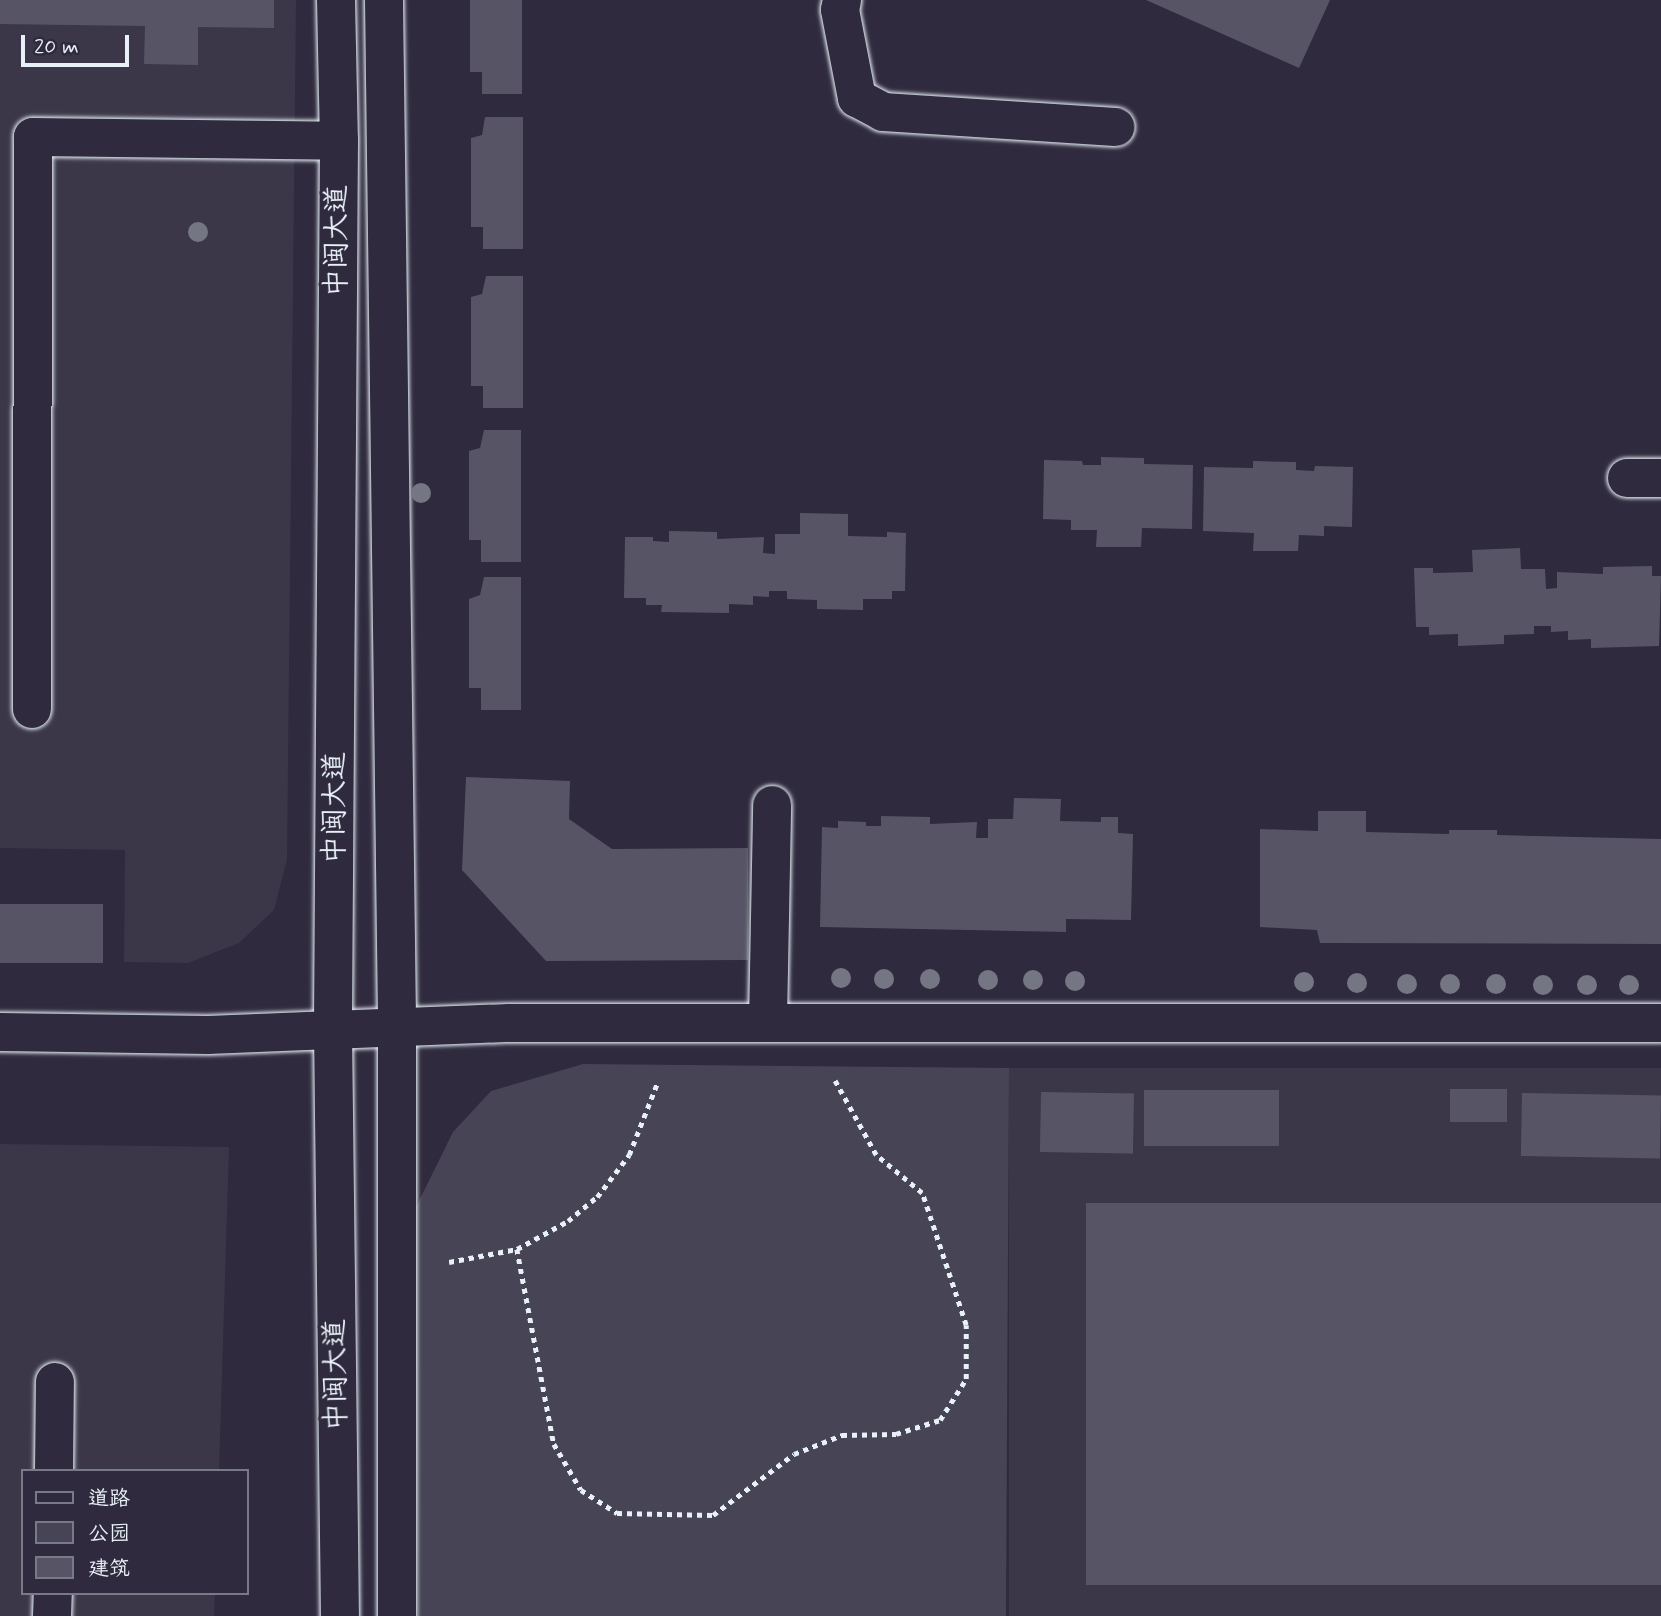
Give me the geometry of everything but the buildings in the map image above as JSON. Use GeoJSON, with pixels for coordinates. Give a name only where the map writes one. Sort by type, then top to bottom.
{"type":"FeatureCollection","features":[{"type":"Feature","properties":{"kind":"main road","name":"中闽大道"},"geometry":{"type":"LineString","coordinates":[[335,0],[339,141],[333,1030],[340,1616]]}},
{"type":"Feature","properties":{"kind":"main road","name":"中闽大道"},"geometry":{"type":"LineString","coordinates":[[384,0],[397,1027],[397,1616]]}},
{"type":"Feature","properties":{"kind":"main road"},"geometry":{"type":"LineString","coordinates":[[842,0],[840,10],[857,99],[883,112],[1116,127]]}},
{"type":"Feature","properties":{"kind":"main road"},"geometry":{"type":"LineString","coordinates":[[32,709],[33,136],[339,141]]}},
{"type":"Feature","properties":{"kind":"main road"},"geometry":{"type":"LineString","coordinates":[[768,1022],[772,805]]}},
{"type":"Feature","properties":{"kind":"main road"},"geometry":{"type":"LineString","coordinates":[[0,1032],[208,1035],[510,1023],[1661,1023]]}},
{"type":"Feature","properties":{"kind":"main road"},"geometry":{"type":"LineString","coordinates":[[54,1469],[55,1382]]}},
{"type":"Feature","properties":{"kind":"main road"},"geometry":{"type":"LineString","coordinates":[[52,1616],[53,1595]]}},
{"type":"Feature","properties":{"kind":"path"},"geometry":{"type":"LineString","coordinates":[[450,1262],[517,1249],[568,1221],[597,1197],[629,1155],[658,1081]]}},
{"type":"Feature","properties":{"kind":"path"},"geometry":{"type":"LineString","coordinates":[[517,1249],[554,1444],[581,1490],[617,1513],[713,1515],[794,1454],[842,1435],[897,1434],[940,1420],[966,1378],[966,1325],[922,1193],[876,1155],[835,1081]]}},
{"type":"Feature","properties":{"kind":"shaded area"},"geometry":{"type":"Polygon","coordinates":[[[0,0],[296,0],[287,859],[274,910],[239,943],[188,963],[124,962],[125,850],[0,848],[0,0]]]}},
{"type":"Feature","properties":{"kind":"shaded area"},"geometry":{"type":"Polygon","coordinates":[[[1009,1068],[1661,1068],[1661,1616],[1009,1616],[1009,1068]]]}},
{"type":"Feature","properties":{"kind":"shaded area"},"geometry":{"type":"Polygon","coordinates":[[[0,1144],[229,1147],[219,1469],[21,1469],[21,1595],[215,1595],[214,1616],[0,1616],[0,1144]]]}},
{"type":"Feature","properties":{"kind":"green space"},"geometry":{"type":"Polygon","coordinates":[[[583,1064],[1009,1068],[1006,1616],[418,1616],[415,1209],[453,1132],[491,1091],[583,1064]]]}}]}
